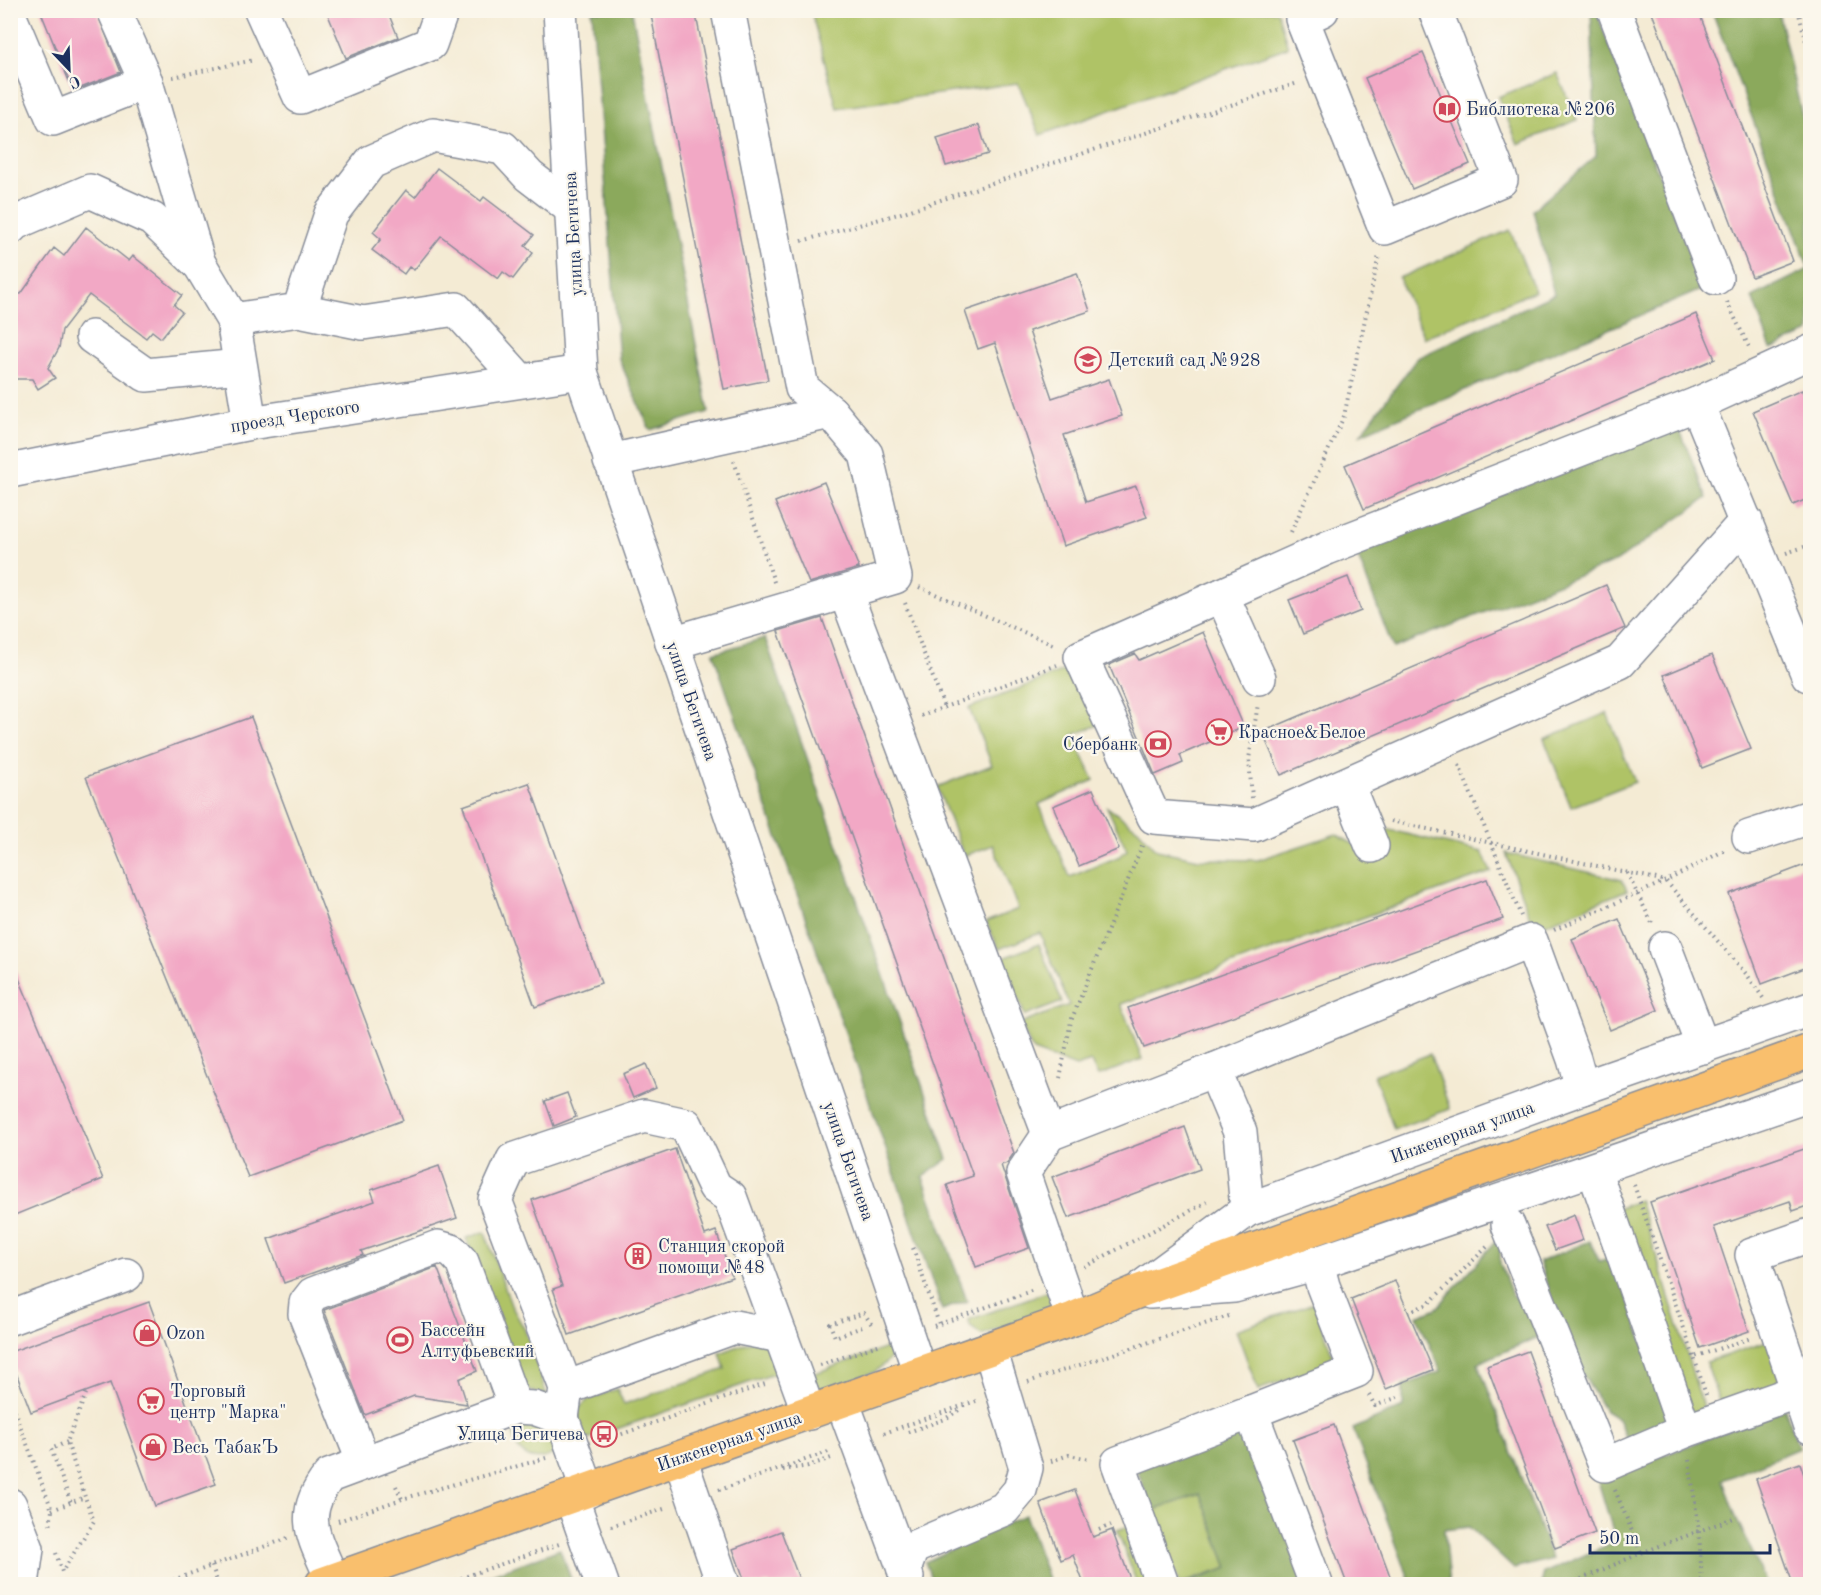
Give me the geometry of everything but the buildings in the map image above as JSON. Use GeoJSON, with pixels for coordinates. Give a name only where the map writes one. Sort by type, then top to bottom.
{"type":"FeatureCollection","features":[{"type":"Feature","properties":{"kind":"main road"},"geometry":{"type":"LineString","coordinates":[[1134,1293],[1810,1051]]}},
{"type":"Feature","properties":{"kind":"main road","name":"Инженерная улица"},"geometry":{"type":"LineString","coordinates":[[327,1583],[990,1349],[1073,1319],[1134,1293]]}},
{"type":"Feature","properties":{"kind":"street"},"geometry":{"type":"LineString","coordinates":[[114,10],[146,82],[200,265],[233,320],[250,423]]}},
{"type":"Feature","properties":{"kind":"street"},"geometry":{"type":"LineString","coordinates":[[261,10],[300,96],[430,44],[442,10]]}},
{"type":"Feature","properties":{"kind":"street","name":"улица Бегичева"},"geometry":{"type":"LineString","coordinates":[[560,10],[581,372],[921,1373]]}},
{"type":"Feature","properties":{"kind":"street"},"geometry":{"type":"LineString","coordinates":[[672,643],[846,594],[896,577],[866,454],[831,412],[802,388],[728,10]]}},
{"type":"Feature","properties":{"kind":"street"},"geometry":{"type":"LineString","coordinates":[[1322,10],[1302,20],[1385,228],[1501,180],[1435,10]]}},
{"type":"Feature","properties":{"kind":"street"},"geometry":{"type":"LineString","coordinates":[[1614,10],[1716,278]]}},
{"type":"Feature","properties":{"kind":"street"},"geometry":{"type":"LineString","coordinates":[[10,17],[53,119],[146,82]]}},
{"type":"Feature","properties":{"kind":"street"},"geometry":{"type":"LineString","coordinates":[[300,310],[331,214],[344,196],[370,162],[433,135],[503,148],[529,176],[572,209]]}},
{"type":"Feature","properties":{"kind":"street"},"geometry":{"type":"LineString","coordinates":[[10,228],[15,223],[90,191],[152,219],[200,265]]}},
{"type":"Feature","properties":{"kind":"street"},"geometry":{"type":"LineString","coordinates":[[233,320],[300,310],[363,323],[456,309],[520,380]]}},
{"type":"Feature","properties":{"kind":"street"},"geometry":{"type":"LineString","coordinates":[[92,337],[146,375],[240,366]]}},
{"type":"Feature","properties":{"kind":"street"},"geometry":{"type":"LineString","coordinates":[[1746,522],[1620,662],[1254,825],[1154,817],[1081,657],[1327,548],[1697,404],[1810,352]]}},
{"type":"Feature","properties":{"kind":"street","name":"проезд Черского"},"geometry":{"type":"LineString","coordinates":[[10,471],[250,423],[581,372]]}},
{"type":"Feature","properties":{"kind":"street"},"geometry":{"type":"LineString","coordinates":[[1697,404],[1810,677]]}},
{"type":"Feature","properties":{"kind":"street"},"geometry":{"type":"LineString","coordinates":[[610,461],[831,412]]}},
{"type":"Feature","properties":{"kind":"street"},"geometry":{"type":"LineString","coordinates":[[846,594],[897,724],[1049,1134]]}},
{"type":"Feature","properties":{"kind":"street"},"geometry":{"type":"LineString","coordinates":[[1222,595],[1259,690]]}},
{"type":"Feature","properties":{"kind":"street"},"geometry":{"type":"LineString","coordinates":[[1347,784],[1372,846]]}},
{"type":"Feature","properties":{"kind":"street"},"geometry":{"type":"LineString","coordinates":[[1749,837],[1810,817]]}},
{"type":"Feature","properties":{"kind":"street"},"geometry":{"type":"LineString","coordinates":[[1073,1319],[1023,1173],[1049,1134],[1214,1070],[1531,941],[1574,1059],[1582,1088]]}},
{"type":"Feature","properties":{"kind":"street"},"geometry":{"type":"LineString","coordinates":[[1665,948],[1703,1047]]}},
{"type":"Feature","properties":{"kind":"street","name":"Инженерная улица"},"geometry":{"type":"LineString","coordinates":[[1134,1293],[1247,1210],[1582,1088],[1810,1009]]}},
{"type":"Feature","properties":{"kind":"street"},"geometry":{"type":"LineString","coordinates":[[1214,1070],[1240,1132],[1247,1210]]}},
{"type":"Feature","properties":{"kind":"street","name":"Инженерная улица"},"geometry":{"type":"LineString","coordinates":[[1134,1293],[1234,1286],[1598,1182],[1810,1095]]}},
{"type":"Feature","properties":{"kind":"street"},"geometry":{"type":"LineString","coordinates":[[602,1584],[584,1534],[580,1493],[564,1403],[495,1200],[513,1160],[644,1116],[686,1125],[715,1187],[730,1197],[809,1413]]}},
{"type":"Feature","properties":{"kind":"street"},"geometry":{"type":"LineString","coordinates":[[1598,1182],[1700,1426]]}},
{"type":"Feature","properties":{"kind":"street"},"geometry":{"type":"LineString","coordinates":[[1508,1225],[1605,1465],[1700,1426],[1804,1389]]}},
{"type":"Feature","properties":{"kind":"street"},"geometry":{"type":"LineString","coordinates":[[1810,1235],[1752,1255],[1777,1329],[1804,1389],[1810,1427]]}},
{"type":"Feature","properties":{"kind":"street"},"geometry":{"type":"LineString","coordinates":[[364,1463],[305,1314],[306,1303],[313,1294],[438,1247],[452,1251],[462,1262],[515,1407]]}},
{"type":"Feature","properties":{"kind":"street"},"geometry":{"type":"LineString","coordinates":[[1162,1584],[1118,1463],[1356,1371],[1323,1286],[1317,1263]]}},
{"type":"Feature","properties":{"kind":"street"},"geometry":{"type":"LineString","coordinates":[[10,1318],[126,1275]]}},
{"type":"Feature","properties":{"kind":"street"},"geometry":{"type":"LineString","coordinates":[[327,1583],[312,1530],[311,1511],[315,1494],[329,1476],[515,1407],[534,1408],[564,1403],[734,1327],[781,1336]]}},
{"type":"Feature","properties":{"kind":"street"},"geometry":{"type":"LineString","coordinates":[[907,1577],[912,1548],[1004,1509],[1020,1490],[1026,1468],[990,1349]]}},
{"type":"Feature","properties":{"kind":"street"},"geometry":{"type":"LineString","coordinates":[[842,1401],[850,1448],[907,1577]]}},
{"type":"Feature","properties":{"kind":"street"},"geometry":{"type":"LineString","coordinates":[[1251,1412],[1316,1584]]}},
{"type":"Feature","properties":{"kind":"street"},"geometry":{"type":"LineString","coordinates":[[680,1458],[723,1584]]}},
{"type":"Feature","properties":{"kind":"street"},"geometry":{"type":"LineString","coordinates":[[10,1505],[27,1548],[22,1584]]}},
{"type":"Feature","properties":{"kind":"path"},"geometry":{"type":"LineString","coordinates":[[1798,10],[1810,57]]}},
{"type":"Feature","properties":{"kind":"path"},"geometry":{"type":"LineString","coordinates":[[146,82],[281,55]]}},
{"type":"Feature","properties":{"kind":"path"},"geometry":{"type":"LineString","coordinates":[[775,249],[897,214],[1324,75]]}},
{"type":"Feature","properties":{"kind":"path"},"geometry":{"type":"LineString","coordinates":[[1274,571],[1344,416],[1385,228]]}},
{"type":"Feature","properties":{"kind":"path"},"geometry":{"type":"LineString","coordinates":[[1716,278],[1762,374]]}},
{"type":"Feature","properties":{"kind":"path"},"geometry":{"type":"LineString","coordinates":[[726,435],[784,611]]}},
{"type":"Feature","properties":{"kind":"path"},"geometry":{"type":"LineString","coordinates":[[896,577],[1081,657]]}},
{"type":"Feature","properties":{"kind":"path"},"geometry":{"type":"LineString","coordinates":[[896,577],[944,707]]}},
{"type":"Feature","properties":{"kind":"path"},"geometry":{"type":"LineString","coordinates":[[897,724],[1081,657]]}},
{"type":"Feature","properties":{"kind":"path"},"geometry":{"type":"LineString","coordinates":[[1249,759],[1259,690]]}},
{"type":"Feature","properties":{"kind":"path"},"geometry":{"type":"LineString","coordinates":[[1448,739],[1531,941],[1666,881],[1749,837]]}},
{"type":"Feature","properties":{"kind":"path"},"geometry":{"type":"LineString","coordinates":[[1360,815],[1666,881],[1748,976],[1769,1006]]}},
{"type":"Feature","properties":{"kind":"path"},"geometry":{"type":"LineString","coordinates":[[1058,1089],[1071,1022],[1154,817]]}},
{"type":"Feature","properties":{"kind":"path"},"geometry":{"type":"LineString","coordinates":[[1627,873],[1665,948]]}},
{"type":"Feature","properties":{"kind":"path"},"geometry":{"type":"LineString","coordinates":[[1598,1182],[1633,1182],[1694,1357],[1700,1426],[1699,1531],[1702,1584]]}},
{"type":"Feature","properties":{"kind":"path"},"geometry":{"type":"LineString","coordinates":[[1408,1312],[1428,1304],[1508,1225]]}},
{"type":"Feature","properties":{"kind":"path"},"geometry":{"type":"LineString","coordinates":[[913,1248],[939,1324]]}},
{"type":"Feature","properties":{"kind":"path"},"geometry":{"type":"LineString","coordinates":[[862,1327],[835,1336],[830,1324],[864,1313],[874,1328]]}},
{"type":"Feature","properties":{"kind":"path"},"geometry":{"type":"LineString","coordinates":[[772,1472],[808,1466],[969,1403],[1232,1315]]}},
{"type":"Feature","properties":{"kind":"path"},"geometry":{"type":"LineString","coordinates":[[1694,1357],[1777,1329]]}},
{"type":"Feature","properties":{"kind":"path"},"geometry":{"type":"LineString","coordinates":[[162,1584],[402,1498],[573,1451],[884,1343],[879,1335]]}},
{"type":"Feature","properties":{"kind":"path"},"geometry":{"type":"LineString","coordinates":[[52,1545],[62,1572],[94,1521],[67,1442],[87,1391]]}},
{"type":"Feature","properties":{"kind":"path"},"geometry":{"type":"LineString","coordinates":[[10,1399],[51,1510],[49,1536]]}},
{"type":"Feature","properties":{"kind":"path"},"geometry":{"type":"LineString","coordinates":[[908,1432],[945,1419],[969,1403]]}},
{"type":"Feature","properties":{"kind":"path"},"geometry":{"type":"LineString","coordinates":[[67,1442],[51,1449],[71,1503]]}},
{"type":"Feature","properties":{"kind":"path"},"geometry":{"type":"LineString","coordinates":[[444,1584],[584,1534],[850,1448]]}},
{"type":"Feature","properties":{"kind":"path"},"geometry":{"type":"LineString","coordinates":[[1026,1468],[1069,1455],[1118,1463]]}},
{"type":"Feature","properties":{"kind":"path"},"geometry":{"type":"LineString","coordinates":[[1605,1465],[1641,1553]]}},
{"type":"Feature","properties":{"kind":"path"},"geometry":{"type":"LineString","coordinates":[[396,1486],[402,1498]]}},
{"type":"Feature","properties":{"kind":"path"},"geometry":{"type":"LineString","coordinates":[[51,1510],[85,1497]]}},
{"type":"Feature","properties":{"kind":"path"},"geometry":{"type":"LineString","coordinates":[[1570,1584],[1641,1553],[1736,1517]]}},
{"type":"Feature","properties":{"kind":"path"},"geometry":{"type":"LineString","coordinates":[[212,1566],[218,1584]]}},
{"type":"Feature","properties":{"kind":"green space"},"geometry":{"type":"Polygon","coordinates":[[[592,11],[632,11],[709,412],[650,430],[619,359],[592,11]]]}},
{"type":"Feature","properties":{"kind":"green space"},"geometry":{"type":"Polygon","coordinates":[[[811,11],[1277,11],[1288,47],[1040,135],[1018,83],[837,108],[811,11]]]}},
{"type":"Feature","properties":{"kind":"green space"},"geometry":{"type":"Polygon","coordinates":[[[1591,11],[1596,11],[1703,289],[1361,434],[1417,358],[1554,294],[1533,210],[1596,156],[1591,11]]]}},
{"type":"Feature","properties":{"kind":"green space"},"geometry":{"type":"Polygon","coordinates":[[[1712,11],[1778,11],[1810,151],[1810,332],[1771,349],[1752,297],[1809,269],[1712,11]]]}},
{"type":"Feature","properties":{"kind":"green space"},"geometry":{"type":"Polygon","coordinates":[[[1557,73],[1577,120],[1518,144],[1498,97],[1557,73]]]}},
{"type":"Feature","properties":{"kind":"green space"},"geometry":{"type":"Polygon","coordinates":[[[1510,230],[1535,291],[1424,338],[1399,278],[1510,230]]]}},
{"type":"Feature","properties":{"kind":"green space"},"geometry":{"type":"Polygon","coordinates":[[[1678,425],[1707,498],[1617,561],[1393,648],[1356,552],[1678,425]]]}},
{"type":"Feature","properties":{"kind":"green space"},"geometry":{"type":"Polygon","coordinates":[[[765,638],[948,1159],[923,1177],[967,1301],[942,1310],[713,653],[765,638]]]}},
{"type":"Feature","properties":{"kind":"green space"},"geometry":{"type":"Polygon","coordinates":[[[1077,666],[1103,723],[1073,735],[1094,780],[1039,804],[1070,877],[1120,856],[1127,850],[1107,807],[1138,829],[1157,850],[1199,859],[1258,860],[1336,834],[1362,849],[1373,826],[1482,852],[1491,872],[1121,1004],[1142,1059],[1098,1076],[1091,1062],[1076,1067],[1033,1051],[1020,1024],[1069,1005],[1040,933],[999,949],[986,922],[1018,909],[993,845],[964,856],[937,787],[992,765],[969,708],[1077,666]]]}},
{"type":"Feature","properties":{"kind":"green space"},"geometry":{"type":"Polygon","coordinates":[[[1607,713],[1635,782],[1571,807],[1544,739],[1607,713]]]}},
{"type":"Feature","properties":{"kind":"green space"},"geometry":{"type":"Polygon","coordinates":[[[1506,853],[1622,880],[1627,890],[1534,929],[1506,853]]]}},
{"type":"Feature","properties":{"kind":"green space"},"geometry":{"type":"Polygon","coordinates":[[[1039,944],[1062,1002],[1025,1016],[1003,958],[1039,944]]]}},
{"type":"Feature","properties":{"kind":"green space"},"geometry":{"type":"Polygon","coordinates":[[[1430,1054],[1450,1109],[1394,1129],[1374,1075],[1430,1054]]]}},
{"type":"Feature","properties":{"kind":"green space"},"geometry":{"type":"Polygon","coordinates":[[[1639,1200],[1704,1410],[1688,1416],[1617,1209],[1639,1200]]]}},
{"type":"Feature","properties":{"kind":"green space"},"geometry":{"type":"Polygon","coordinates":[[[485,1232],[511,1305],[525,1330],[547,1396],[521,1388],[466,1238],[485,1232]]]}},
{"type":"Feature","properties":{"kind":"green space"},"geometry":{"type":"Polygon","coordinates":[[[1501,1235],[1500,1263],[1512,1295],[1531,1310],[1541,1336],[1478,1363],[1552,1559],[1514,1569],[1469,1527],[1444,1530],[1449,1584],[1411,1584],[1353,1429],[1403,1407],[1403,1386],[1441,1371],[1417,1316],[1437,1308],[1501,1235]]]}},
{"type":"Feature","properties":{"kind":"green space"},"geometry":{"type":"Polygon","coordinates":[[[1590,1241],[1599,1261],[1613,1257],[1673,1426],[1628,1442],[1618,1419],[1605,1411],[1574,1360],[1539,1262],[1590,1241]]]}},
{"type":"Feature","properties":{"kind":"green space"},"geometry":{"type":"Polygon","coordinates":[[[1049,1291],[1051,1306],[1049,1311],[981,1335],[971,1327],[968,1320],[1049,1291]]]}},
{"type":"Feature","properties":{"kind":"green space"},"geometry":{"type":"Polygon","coordinates":[[[1314,1303],[1335,1362],[1258,1390],[1236,1330],[1314,1303]]]}},
{"type":"Feature","properties":{"kind":"green space"},"geometry":{"type":"Polygon","coordinates":[[[1773,1340],[1789,1387],[1722,1410],[1706,1362],[1773,1340]]]}},
{"type":"Feature","properties":{"kind":"green space"},"geometry":{"type":"Polygon","coordinates":[[[752,1341],[772,1345],[782,1371],[585,1440],[578,1422],[579,1408],[589,1399],[617,1389],[624,1404],[725,1369],[720,1353],[752,1341]]]}},
{"type":"Feature","properties":{"kind":"green space"},"geometry":{"type":"Polygon","coordinates":[[[892,1346],[892,1357],[875,1372],[810,1394],[804,1377],[892,1346]]]}},
{"type":"Feature","properties":{"kind":"green space"},"geometry":{"type":"Polygon","coordinates":[[[1785,1408],[1799,1448],[1723,1480],[1736,1517],[1767,1584],[1541,1584],[1544,1573],[1616,1541],[1598,1481],[1785,1408]]]}},
{"type":"Feature","properties":{"kind":"green space"},"geometry":{"type":"Polygon","coordinates":[[[522,1420],[545,1422],[559,1449],[538,1459],[528,1457],[516,1444],[514,1436],[516,1427],[522,1420]]]}},
{"type":"Feature","properties":{"kind":"green space"},"geometry":{"type":"Polygon","coordinates":[[[1246,1429],[1305,1584],[1185,1584],[1228,1568],[1200,1494],[1152,1511],[1137,1469],[1246,1429]]]}},
{"type":"Feature","properties":{"kind":"green space"},"geometry":{"type":"Polygon","coordinates":[[[1200,1493],[1228,1568],[1179,1584],[1152,1511],[1200,1493]]]}},
{"type":"Feature","properties":{"kind":"green space"},"geometry":{"type":"Polygon","coordinates":[[[1025,1515],[1050,1584],[933,1584],[925,1562],[1025,1515]]]}},
{"type":"Feature","properties":{"kind":"green space"},"geometry":{"type":"Polygon","coordinates":[[[1127,1527],[1149,1584],[1137,1584],[1117,1530],[1127,1527]]]}},
{"type":"Feature","properties":{"kind":"green space"},"geometry":{"type":"Polygon","coordinates":[[[560,1549],[573,1584],[466,1584],[560,1549]]]}},
{"type":"Feature","properties":{"kind":"place","name":"Библиотека №206"},"geometry":{"type":"Point","coordinates":[1447,109]}},
{"type":"Feature","properties":{"kind":"place","name":"Детский сад №928"},"geometry":{"type":"Point","coordinates":[1088,360]}},
{"type":"Feature","properties":{"kind":"place","name":"Красное&Белое"},"geometry":{"type":"Point","coordinates":[1219,732]}},
{"type":"Feature","properties":{"kind":"place","name":"Сбербанк"},"geometry":{"type":"Point","coordinates":[1158,744]}},
{"type":"Feature","properties":{"kind":"place","name":"Станция скорой помощи №48"},"geometry":{"type":"Point","coordinates":[638,1256]}},
{"type":"Feature","properties":{"kind":"place","name":"Ozon"},"geometry":{"type":"Point","coordinates":[147,1333]}},
{"type":"Feature","properties":{"kind":"place","name":"Бассейн Алтуфьевский"},"geometry":{"type":"Point","coordinates":[400,1340]}},
{"type":"Feature","properties":{"kind":"place","name":"Торговый центр \"Марка\""},"geometry":{"type":"Point","coordinates":[151,1401]}},
{"type":"Feature","properties":{"kind":"place","name":"Улица Бегичева"},"geometry":{"type":"Point","coordinates":[604,1434]}},
{"type":"Feature","properties":{"kind":"place","name":"Весь ТабакЪ"},"geometry":{"type":"Point","coordinates":[153,1447]}}]}
